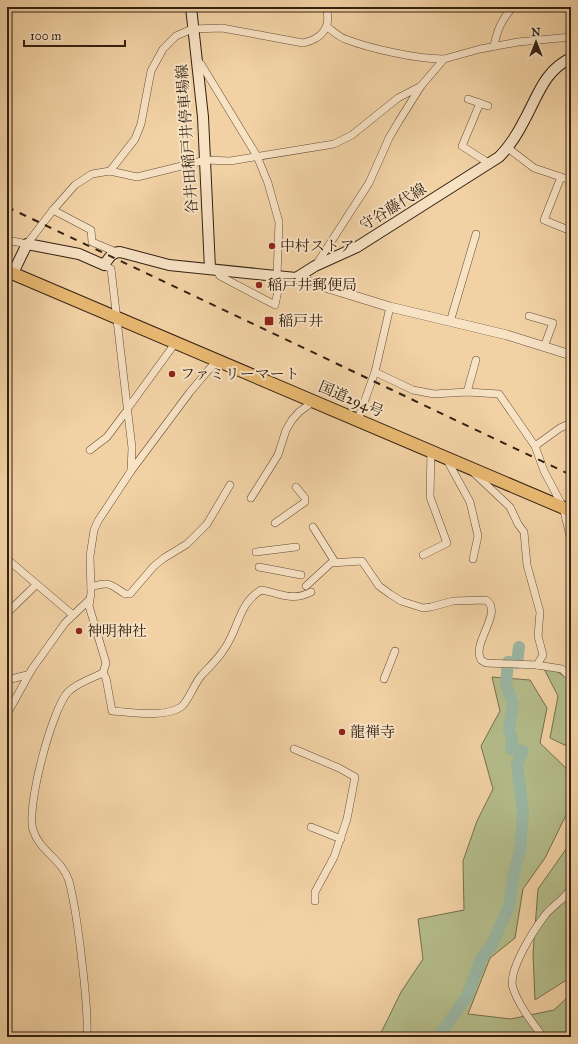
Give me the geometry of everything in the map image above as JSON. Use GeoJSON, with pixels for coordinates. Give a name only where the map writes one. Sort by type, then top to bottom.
{"type":"FeatureCollection","features":[{"type":"Feature","properties":{"kind":"highway","name":"国道294号"},"geometry":{"type":"LineString","coordinates":[[10,272],[567,509]]}},
{"type":"Feature","properties":{"kind":"main road","name":"谷井田稲戸井停車場線"},"geometry":{"type":"LineString","coordinates":[[191,7],[206,160],[213,269]]}},
{"type":"Feature","properties":{"kind":"main road","name":"守谷藤代線"},"geometry":{"type":"LineString","coordinates":[[296,278],[315,266],[357,247],[490,164],[508,148],[546,77],[554,68],[571,58]]}},
{"type":"Feature","properties":{"kind":"main road"},"geometry":{"type":"LineString","coordinates":[[10,272],[27,244],[79,254],[104,265],[116,252],[169,265],[296,278]]}},
{"type":"Feature","properties":{"kind":"street"},"geometry":{"type":"LineString","coordinates":[[110,171],[135,139],[141,124],[151,71],[163,49],[176,36],[192,29],[222,28],[303,43],[314,41],[327,27],[329,17],[326,7]]}},
{"type":"Feature","properties":{"kind":"street"},"geometry":{"type":"LineString","coordinates":[[494,46],[497,30],[503,17],[513,7]]}},
{"type":"Feature","properties":{"kind":"street"},"geometry":{"type":"LineString","coordinates":[[327,27],[343,39],[372,47],[434,59],[444,59],[494,46],[539,39],[571,37]]}},
{"type":"Feature","properties":{"kind":"street"},"geometry":{"type":"LineString","coordinates":[[196,59],[202,64],[257,156],[268,183],[279,222],[279,276],[275,304],[220,276],[213,269]]}},
{"type":"Feature","properties":{"kind":"street"},"geometry":{"type":"LineString","coordinates":[[315,266],[369,182],[389,138],[421,86],[444,59]]}},
{"type":"Feature","properties":{"kind":"street"},"geometry":{"type":"LineString","coordinates":[[7,240],[27,244],[75,185],[92,174],[110,171],[137,177],[206,160],[230,161],[334,144],[352,135],[398,98],[421,86]]}},
{"type":"Feature","properties":{"kind":"street"},"geometry":{"type":"LineString","coordinates":[[468,99],[488,106]]}},
{"type":"Feature","properties":{"kind":"street"},"geometry":{"type":"LineString","coordinates":[[480,103],[462,146],[490,164]]}},
{"type":"Feature","properties":{"kind":"street"},"geometry":{"type":"LineString","coordinates":[[508,148],[534,168],[571,180]]}},
{"type":"Feature","properties":{"kind":"street"},"geometry":{"type":"LineString","coordinates":[[561,177],[544,220],[571,230]]}},
{"type":"Feature","properties":{"kind":"street"},"geometry":{"type":"LineString","coordinates":[[54,210],[91,230],[92,242],[116,252]]}},
{"type":"Feature","properties":{"kind":"street"},"geometry":{"type":"LineString","coordinates":[[450,322],[476,234]]}},
{"type":"Feature","properties":{"kind":"street"},"geometry":{"type":"LineString","coordinates":[[104,265],[110,269],[117,317],[126,410],[132,448],[131,471]]}},
{"type":"Feature","properties":{"kind":"street"},"geometry":{"type":"LineString","coordinates":[[296,278],[390,307],[571,355]]}},
{"type":"Feature","properties":{"kind":"street"},"geometry":{"type":"LineString","coordinates":[[358,419],[375,372],[390,307]]}},
{"type":"Feature","properties":{"kind":"street"},"geometry":{"type":"LineString","coordinates":[[529,316],[553,324],[544,347]]}},
{"type":"Feature","properties":{"kind":"street"},"geometry":{"type":"LineString","coordinates":[[90,450],[107,437],[176,342]]}},
{"type":"Feature","properties":{"kind":"street"},"geometry":{"type":"LineString","coordinates":[[217,360],[190,392],[131,471],[98,521],[94,530],[90,556],[91,587],[89,600],[92,617],[106,662],[103,673],[106,678],[112,711],[144,713],[174,710],[182,706],[195,684],[225,650],[244,606],[251,597],[261,590],[287,597],[300,598],[326,567],[335,562],[362,561],[379,586],[401,601],[423,608],[453,601],[486,600],[490,604],[490,617],[478,650],[481,660],[499,664],[537,665],[562,669],[571,678]]}},
{"type":"Feature","properties":{"kind":"street"},"geometry":{"type":"LineString","coordinates":[[467,392],[476,360]]}},
{"type":"Feature","properties":{"kind":"street"},"geometry":{"type":"LineString","coordinates":[[375,372],[413,390],[434,394],[467,392],[498,394],[535,446],[543,468],[567,509],[571,540]]}},
{"type":"Feature","properties":{"kind":"street"},"geometry":{"type":"LineString","coordinates":[[251,498],[278,456],[286,430],[292,420],[299,412],[314,401]]}},
{"type":"Feature","properties":{"kind":"street"},"geometry":{"type":"LineString","coordinates":[[535,446],[560,428],[571,423]]}},
{"type":"Feature","properties":{"kind":"street"},"geometry":{"type":"LineString","coordinates":[[423,555],[447,543],[430,497],[432,451]]}},
{"type":"Feature","properties":{"kind":"street"},"geometry":{"type":"LineString","coordinates":[[446,458],[470,502],[478,536],[473,558]]}},
{"type":"Feature","properties":{"kind":"street"},"geometry":{"type":"LineString","coordinates":[[470,468],[510,507],[518,524],[524,532],[526,565],[540,612],[538,636],[543,655],[537,665]]}},
{"type":"Feature","properties":{"kind":"street"},"geometry":{"type":"LineString","coordinates":[[91,587],[105,582],[110,583],[125,594],[130,594],[154,566],[187,544],[207,524],[230,485]]}},
{"type":"Feature","properties":{"kind":"street"},"geometry":{"type":"LineString","coordinates":[[275,523],[305,502],[305,498],[296,487]]}},
{"type":"Feature","properties":{"kind":"street"},"geometry":{"type":"LineString","coordinates":[[312,527],[335,562]]}},
{"type":"Feature","properties":{"kind":"street"},"geometry":{"type":"LineString","coordinates":[[256,552],[296,546]]}},
{"type":"Feature","properties":{"kind":"street"},"geometry":{"type":"LineString","coordinates":[[7,559],[73,615]]}},
{"type":"Feature","properties":{"kind":"street"},"geometry":{"type":"LineString","coordinates":[[259,567],[301,575]]}},
{"type":"Feature","properties":{"kind":"street"},"geometry":{"type":"LineString","coordinates":[[7,613],[36,585]]}},
{"type":"Feature","properties":{"kind":"street"},"geometry":{"type":"LineString","coordinates":[[7,714],[27,675],[73,615],[89,600]]}},
{"type":"Feature","properties":{"kind":"street"},"geometry":{"type":"LineString","coordinates":[[384,678],[396,651]]}},
{"type":"Feature","properties":{"kind":"street"},"geometry":{"type":"LineString","coordinates":[[87,1037],[85,988],[75,905],[64,869],[37,839],[32,824],[32,806],[37,775],[59,708],[68,692],[103,673]]}},
{"type":"Feature","properties":{"kind":"street"},"geometry":{"type":"LineString","coordinates":[[7,680],[27,675]]}},
{"type":"Feature","properties":{"kind":"street"},"geometry":{"type":"LineString","coordinates":[[294,749],[339,768],[355,777],[347,819],[341,839],[334,858],[315,892],[315,901]]}},
{"type":"Feature","properties":{"kind":"street"},"geometry":{"type":"LineString","coordinates":[[311,827],[341,839]]}},
{"type":"Feature","properties":{"kind":"street"},"geometry":{"type":"LineString","coordinates":[[543,1037],[522,1006],[512,987],[511,980],[513,971],[530,938],[546,914],[568,894],[571,888]]}},
{"type":"Feature","properties":{"kind":"green space"},"geometry":{"type":"Polygon","coordinates":[[[539,659],[571,681],[571,748],[550,738],[558,696],[539,659]]]}},
{"type":"Feature","properties":{"kind":"green space"},"geometry":{"type":"Polygon","coordinates":[[[492,677],[530,680],[547,708],[540,743],[571,773],[571,797],[567,813],[545,858],[523,889],[515,938],[490,958],[468,1014],[511,1019],[554,1010],[571,994],[571,1037],[379,1037],[401,992],[423,959],[418,919],[464,910],[463,861],[477,821],[493,789],[481,746],[500,711],[492,677]]]}},
{"type":"Feature","properties":{"kind":"green space"},"geometry":{"type":"Polygon","coordinates":[[[571,842],[571,977],[535,1000],[533,954],[538,889],[571,842]]]}},
{"type":"Feature","properties":{"kind":"waterway"},"geometry":{"type":"LineString","coordinates":[[438,1037],[467,996],[482,957],[492,945],[509,906],[514,872],[520,852],[523,812],[517,764],[523,751],[511,749],[512,738],[509,729],[513,703],[506,684],[508,662],[517,663],[519,647]]}},
{"type":"Feature","properties":{"kind":"railway"},"geometry":{"type":"LineString","coordinates":[[7,207],[571,475]]}},
{"type":"Feature","properties":{"kind":"place","name":"中村ストア"},"geometry":{"type":"Point","coordinates":[272,246]}},
{"type":"Feature","properties":{"kind":"place","name":"稲戸井郵便局"},"geometry":{"type":"Point","coordinates":[259,285]}},
{"type":"Feature","properties":{"kind":"place","name":"稲戸井"},"geometry":{"type":"Point","coordinates":[269,321]}},
{"type":"Feature","properties":{"kind":"place","name":"ファミリーマート"},"geometry":{"type":"Point","coordinates":[172,374]}},
{"type":"Feature","properties":{"kind":"place","name":"神明神社"},"geometry":{"type":"Point","coordinates":[79,631]}},
{"type":"Feature","properties":{"kind":"place","name":"龍禅寺"},"geometry":{"type":"Point","coordinates":[342,732]}}]}
